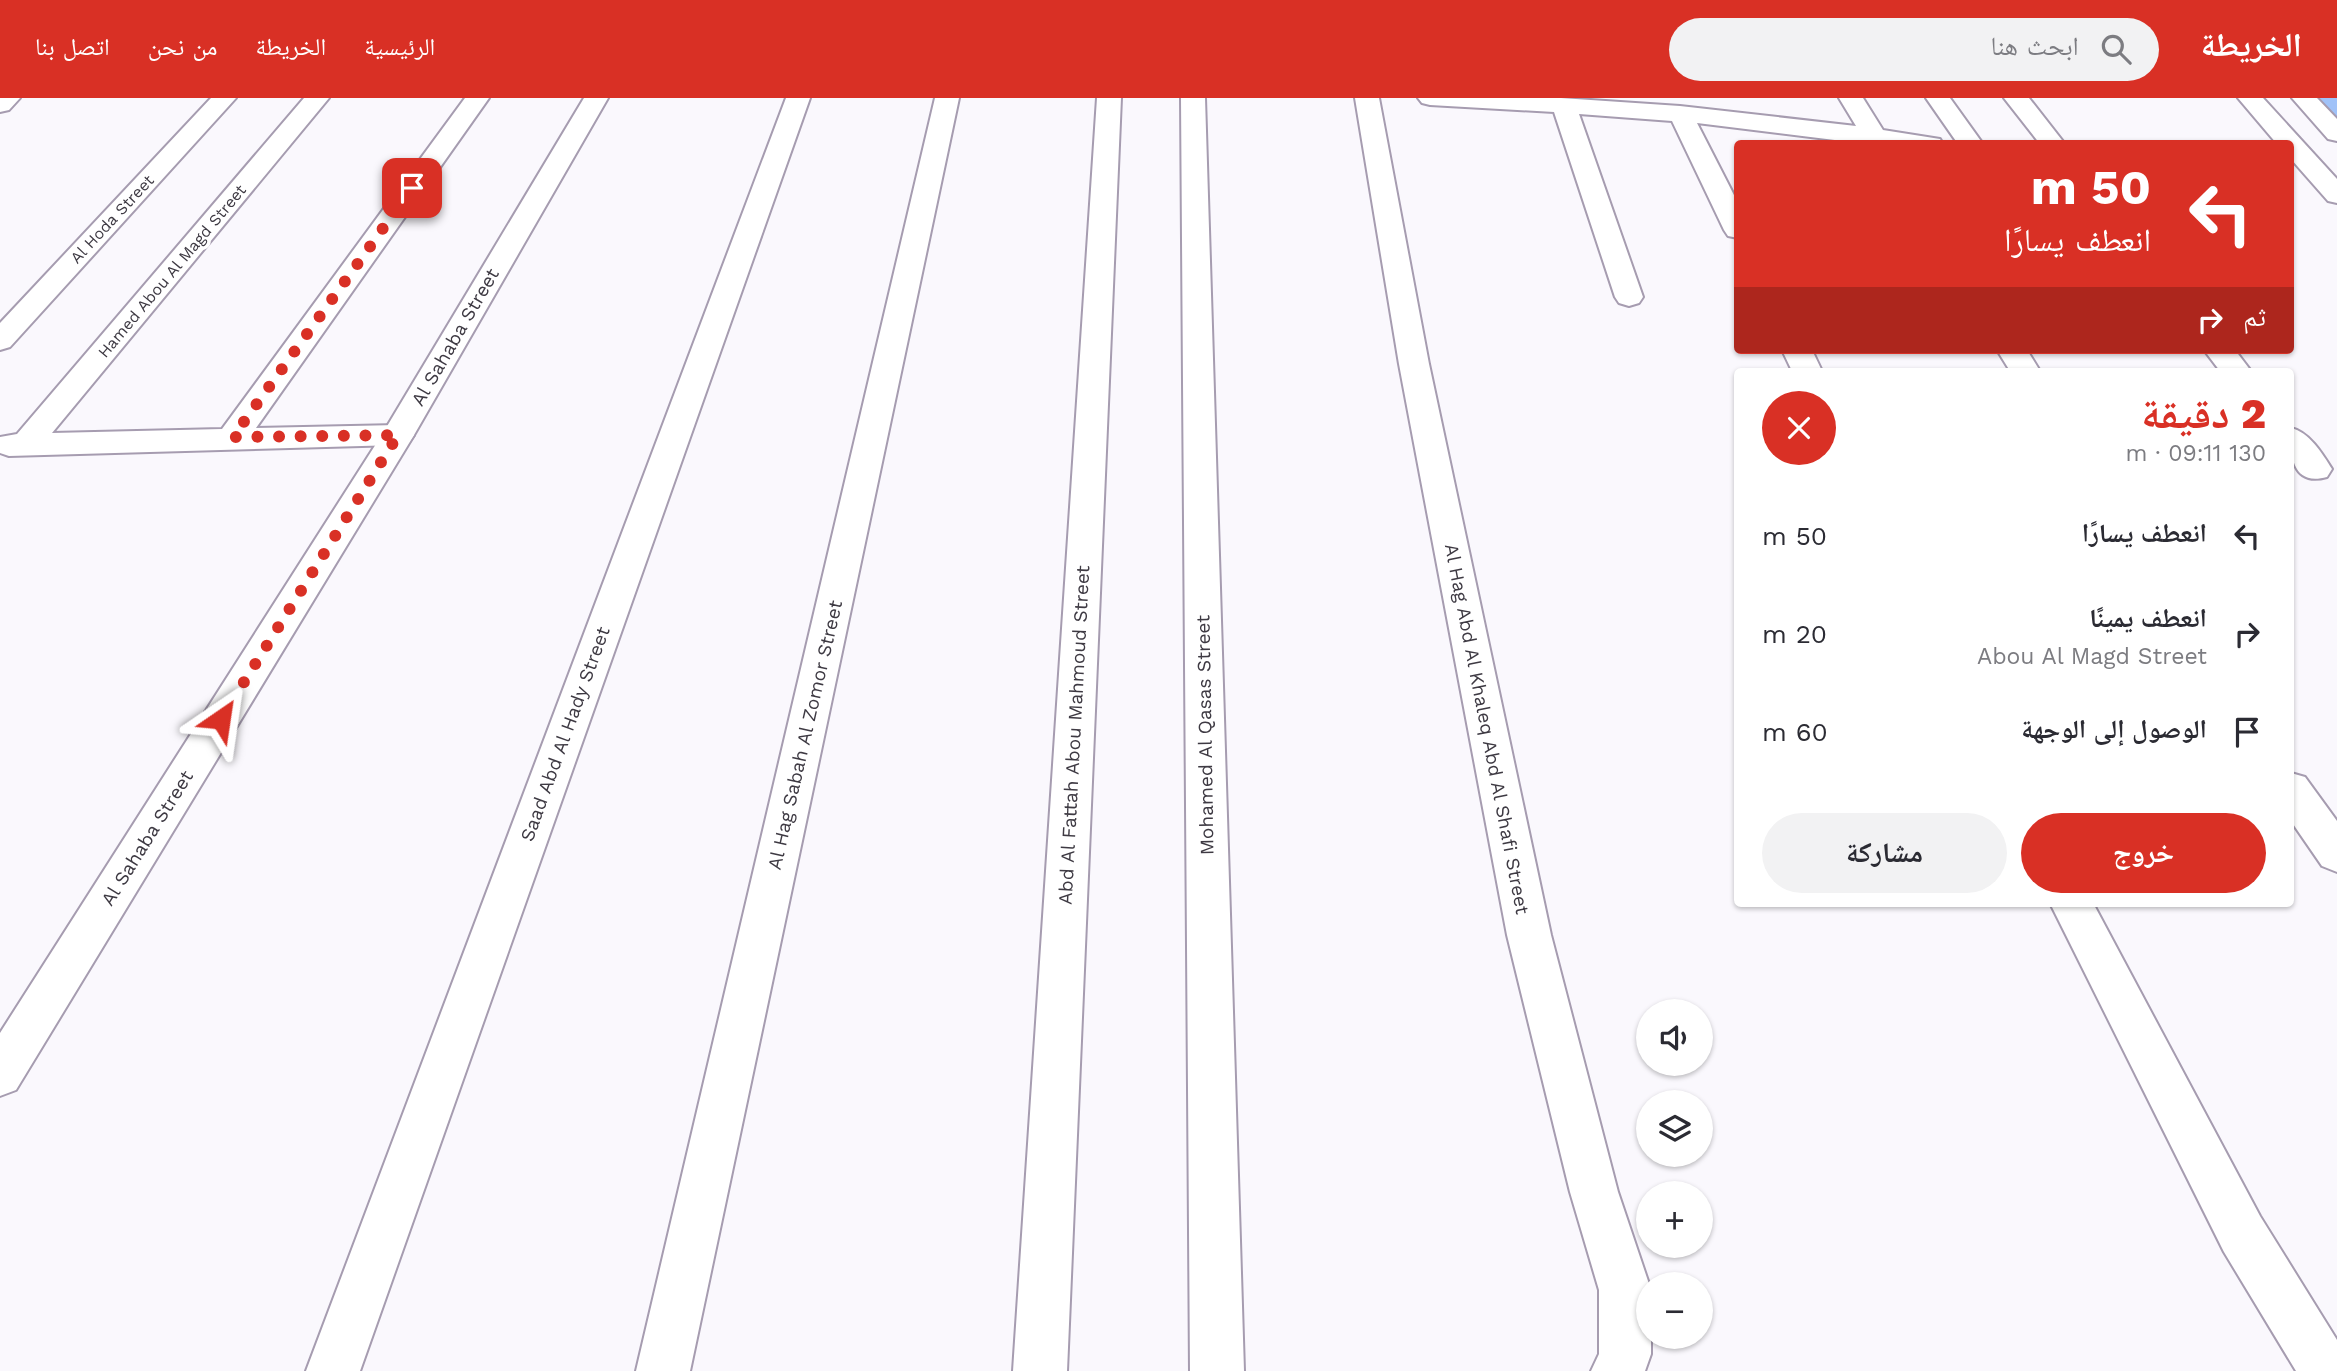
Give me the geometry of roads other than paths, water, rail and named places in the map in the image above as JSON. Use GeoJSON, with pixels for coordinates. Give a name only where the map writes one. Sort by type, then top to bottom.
{"type":"FeatureCollection","features":[{"type":"Feature","properties":{"kind":"street"},"geometry":{"type":"LineString","coordinates":[[0,105],[8,98]]}},
{"type":"Feature","properties":{"kind":"street","name":"Al Hoda Street"},"geometry":{"type":"LineString","coordinates":[[0,341],[224,98]]}},
{"type":"Feature","properties":{"kind":"street","name":"Hamed Abou Al Magd Street"},"geometry":{"type":"LineString","coordinates":[[13,445],[317,98]]}},
{"type":"Feature","properties":{"kind":"street"},"geometry":{"type":"LineString","coordinates":[[233,437],[477,98]]}},
{"type":"Feature","properties":{"kind":"street","name":"Al Sahaba Street"},"geometry":{"type":"LineString","coordinates":[[0,1074],[398,435],[596,98]]}},
{"type":"Feature","properties":{"kind":"street","name":"Saad Abd Al Hady Street"},"geometry":{"type":"LineString","coordinates":[[333,1371],[798,98]]}},
{"type":"Feature","properties":{"kind":"street","name":"Al Hag Sabah Al Zomor Street"},"geometry":{"type":"LineString","coordinates":[[663,1371],[947,98]]}},
{"type":"Feature","properties":{"kind":"street","name":"Abd Al Fattah Abou Mahmoud Street"},"geometry":{"type":"LineString","coordinates":[[1040,1371],[1109,98]]}},
{"type":"Feature","properties":{"kind":"street","name":"Mohamed Al Qasas Street"},"geometry":{"type":"LineString","coordinates":[[1193,98],[1217,1371]]}},
{"type":"Feature","properties":{"kind":"street","name":"Al Hag Abd Al Khaleq Abd Al Shafi Street"},"geometry":{"type":"LineString","coordinates":[[1367,98],[1414,364],[1529,935],[1594,1192],[1625,1290],[1621,1362]]}},
{"type":"Feature","properties":{"kind":"street"},"geometry":{"type":"LineString","coordinates":[[1430,98],[1501,100],[1564,106],[1605,103],[1680,113],[1730,108],[1877,139]]}},
{"type":"Feature","properties":{"kind":"street"},"geometry":{"type":"LineString","coordinates":[[1851,98],[1877,139]]}},
{"type":"Feature","properties":{"kind":"street"},"geometry":{"type":"LineString","coordinates":[[1938,98],[1968,140]]}},
{"type":"Feature","properties":{"kind":"street"},"geometry":{"type":"LineString","coordinates":[[2016,98],[2050,140]]}},
{"type":"Feature","properties":{"kind":"street"},"geometry":{"type":"LineString","coordinates":[[2250,98],[2289,140]]}},
{"type":"Feature","properties":{"kind":"street"},"geometry":{"type":"LineString","coordinates":[[2304,98],[2337,134]]}},
{"type":"Feature","properties":{"kind":"street"},"geometry":{"type":"LineString","coordinates":[[1564,106],[1629,297]]}},
{"type":"Feature","properties":{"kind":"street"},"geometry":{"type":"LineString","coordinates":[[1680,113],[1734,222]]}},
{"type":"Feature","properties":{"kind":"street"},"geometry":{"type":"LineString","coordinates":[[2294,145],[2333,187]]}},
{"type":"Feature","properties":{"kind":"street"},"geometry":{"type":"LineString","coordinates":[[2294,180],[2333,187]]}},
{"type":"Feature","properties":{"kind":"street"},"geometry":{"type":"LineString","coordinates":[[2222,354],[2234,368]]}},
{"type":"Feature","properties":{"kind":"street"},"geometry":{"type":"LineString","coordinates":[[13,445],[233,437],[398,435]]}},
{"type":"Feature","properties":{"kind":"street"},"geometry":{"type":"LineString","coordinates":[[2294,442],[2316,469]]}},
{"type":"Feature","properties":{"kind":"street"},"geometry":{"type":"LineString","coordinates":[[2294,793],[2337,854]]}},
{"type":"Feature","properties":{"kind":"street"},"geometry":{"type":"LineString","coordinates":[[2073,907],[2242,1234],[2326,1371]]}},
{"type":"Feature","properties":{"kind":"waterway"},"geometry":{"type":"LineString","coordinates":[[2317,98],[2337,119]]}}]}
